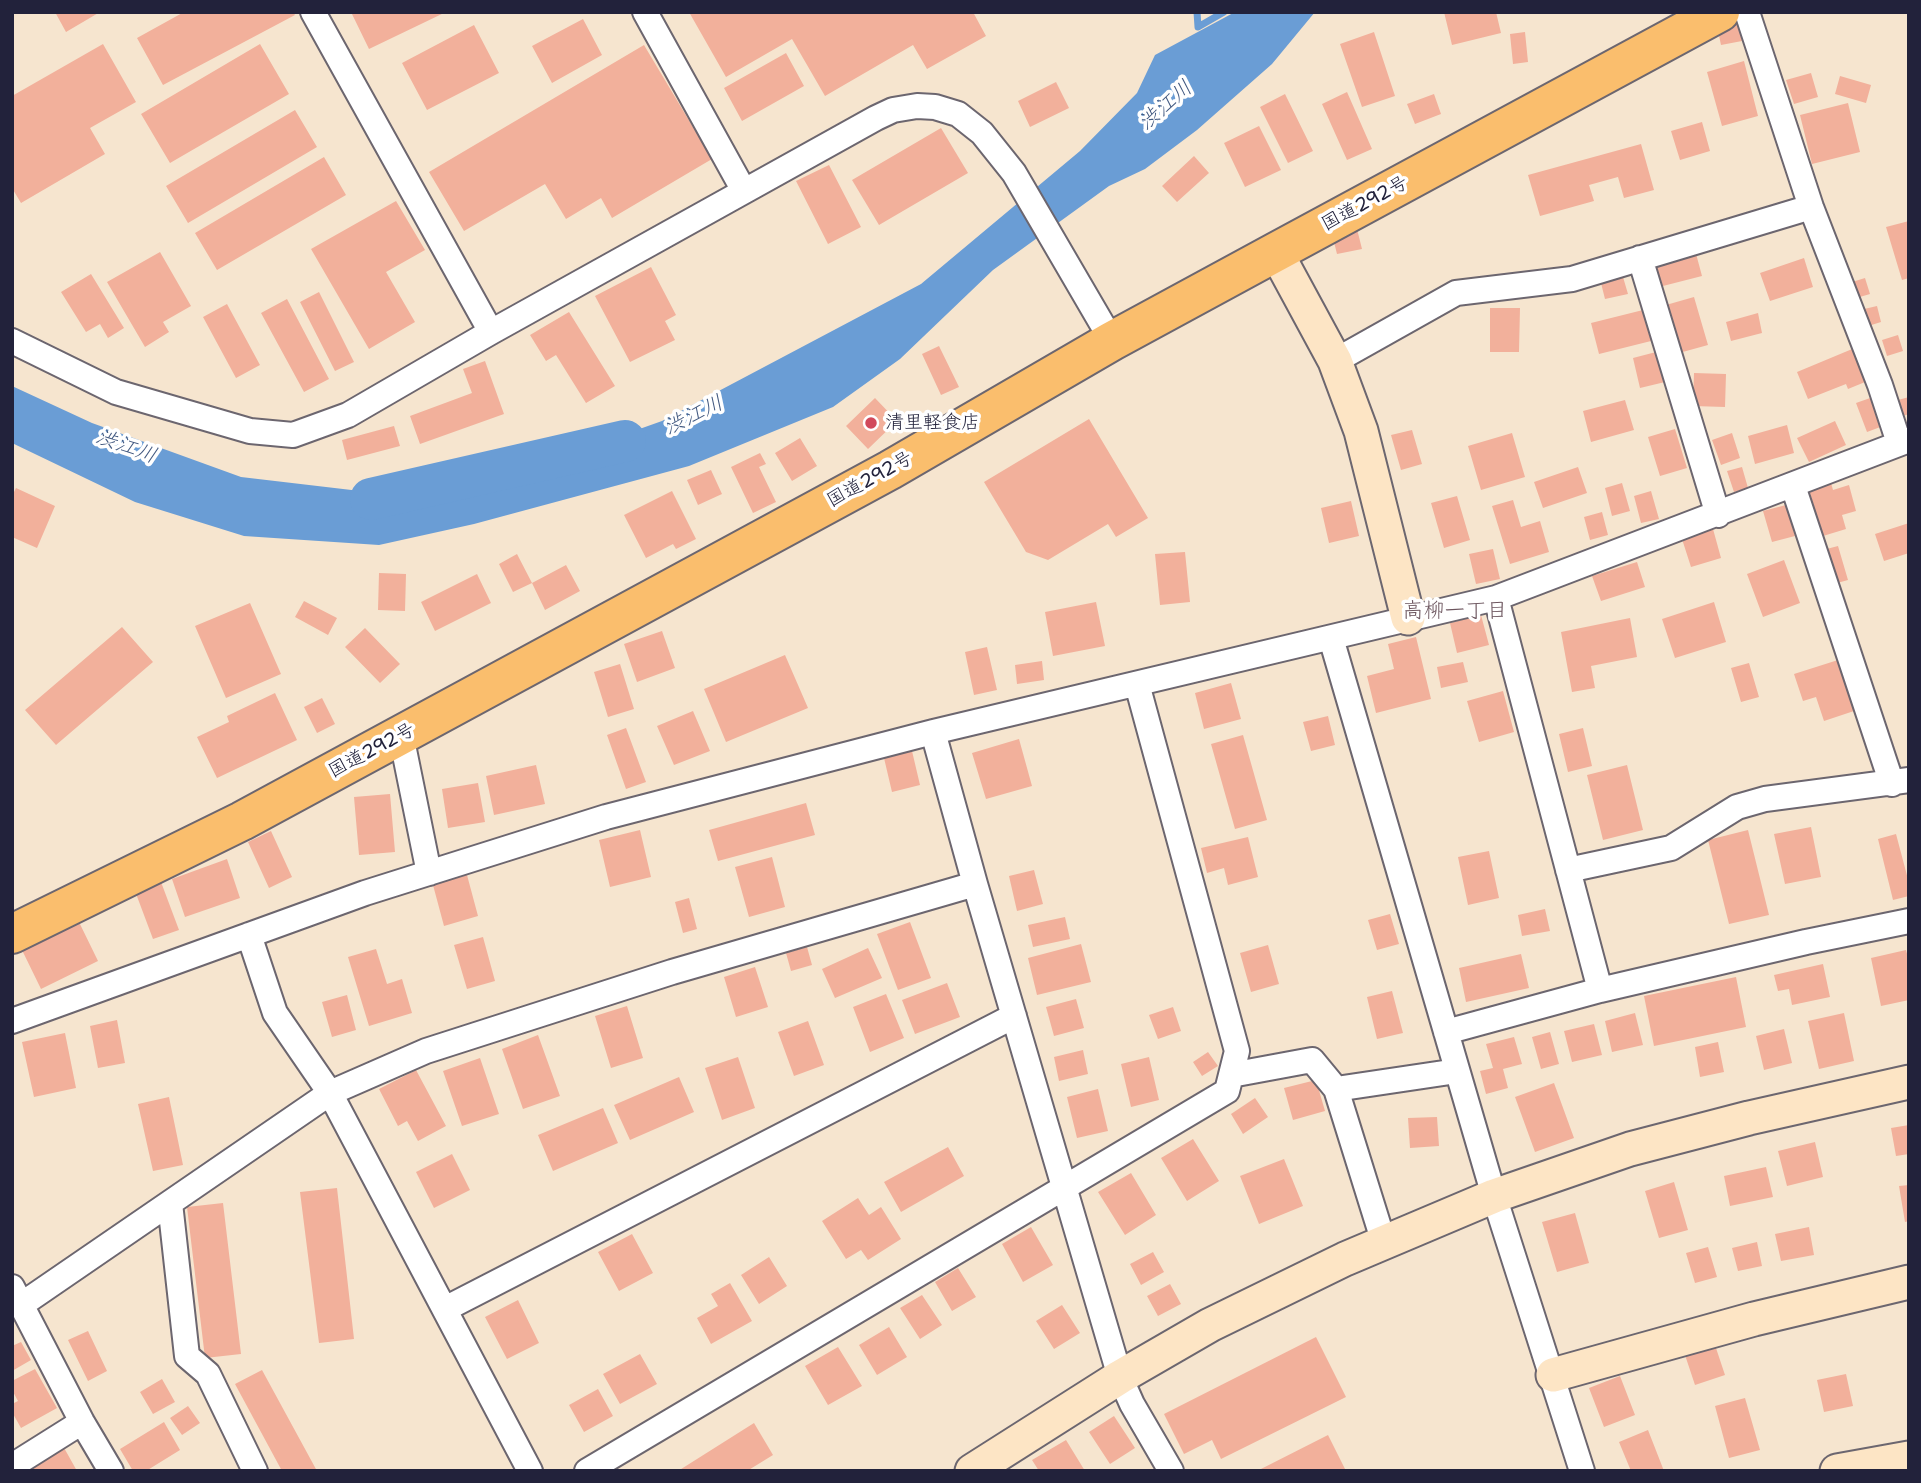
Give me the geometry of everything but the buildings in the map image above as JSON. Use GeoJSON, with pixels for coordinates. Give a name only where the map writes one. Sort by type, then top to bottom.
{"type":"FeatureCollection","features":[{"type":"Feature","properties":{"kind":"highway","name":"国道292号"},"geometry":{"type":"LineString","coordinates":[[12,934],[242,821],[890,470],[1112,341],[1720,12]]}},
{"type":"Feature","properties":{"kind":"street"},"geometry":{"type":"LineString","coordinates":[[313,12],[491,332]]}},
{"type":"Feature","properties":{"kind":"street"},"geometry":{"type":"LineString","coordinates":[[645,12],[744,191]]}},
{"type":"Feature","properties":{"kind":"street"},"geometry":{"type":"LineString","coordinates":[[12,1021],[365,893],[606,817],[933,732],[1496,598],[1904,442],[1811,207],[1747,12]]}},
{"type":"Feature","properties":{"kind":"street"},"geometry":{"type":"LineString","coordinates":[[12,341],[116,392],[250,431],[293,435],[348,415],[491,332],[876,118],[893,110],[917,106],[935,107],[958,114],[982,133],[1014,173],[1112,341]]}},
{"type":"Feature","properties":{"kind":"street"},"geometry":{"type":"LineString","coordinates":[[1335,360],[1457,293],[1572,279],[1811,207]]}},
{"type":"Feature","properties":{"kind":"street"},"geometry":{"type":"LineString","coordinates":[[1276,252],[1335,360],[1361,431],[1408,618]]}},
{"type":"Feature","properties":{"kind":"street"},"geometry":{"type":"LineString","coordinates":[[1640,258],[1718,515]]}},
{"type":"Feature","properties":{"kind":"street"},"geometry":{"type":"LineString","coordinates":[[1568,870],[1671,848],[1746,804],[1900,782],[1793,486]]}},
{"type":"Feature","properties":{"kind":"street"},"geometry":{"type":"LineString","coordinates":[[1496,598],[1600,990]]}},
{"type":"Feature","properties":{"kind":"street"},"geometry":{"type":"LineString","coordinates":[[1331,638],[1494,1196],[1582,1471]]}},
{"type":"Feature","properties":{"kind":"street"},"geometry":{"type":"LineString","coordinates":[[587,1471],[1227,1091],[1237,1051],[1137,684]]}},
{"type":"Feature","properties":{"kind":"street"},"geometry":{"type":"LineString","coordinates":[[933,732],[1120,1377],[1132,1405],[1171,1471]]}},
{"type":"Feature","properties":{"kind":"street"},"geometry":{"type":"LineString","coordinates":[[401,735],[429,873]]}},
{"type":"Feature","properties":{"kind":"street"},"geometry":{"type":"LineString","coordinates":[[111,1471],[82,1422],[16,1296],[170,1203],[330,1093],[426,1051],[672,972],[975,884]]}},
{"type":"Feature","properties":{"kind":"street"},"geometry":{"type":"LineString","coordinates":[[1446,1032],[1600,990],[1909,921]]}},
{"type":"Feature","properties":{"kind":"street"},"geometry":{"type":"LineString","coordinates":[[249,935],[275,1013],[330,1093],[530,1471]]}},
{"type":"Feature","properties":{"kind":"street"},"geometry":{"type":"LineString","coordinates":[[445,1310],[1014,1016]]}},
{"type":"Feature","properties":{"kind":"street"},"geometry":{"type":"LineString","coordinates":[[1231,1074],[1312,1060],[1336,1089],[1384,1243]]}},
{"type":"Feature","properties":{"kind":"street"},"geometry":{"type":"LineString","coordinates":[[1336,1089],[1457,1071]]}},
{"type":"Feature","properties":{"kind":"street"},"geometry":{"type":"LineString","coordinates":[[972,1471],[1120,1377],[1210,1325],[1345,1259],[1494,1196],[1630,1149],[1749,1118],[1909,1083]]}},
{"type":"Feature","properties":{"kind":"street"},"geometry":{"type":"LineString","coordinates":[[170,1203],[187,1356],[208,1374],[255,1471]]}},
{"type":"Feature","properties":{"kind":"street"},"geometry":{"type":"LineString","coordinates":[[1553,1375],[1754,1319],[1909,1282]]}},
{"type":"Feature","properties":{"kind":"street"},"geometry":{"type":"LineString","coordinates":[[12,1466],[82,1422]]}},
{"type":"Feature","properties":{"kind":"street"},"geometry":{"type":"LineString","coordinates":[[1838,1471],[1909,1458]]}},
{"type":"Feature","properties":{"kind":"water"},"geometry":{"type":"Polygon","coordinates":[[[1235,12],[1315,12],[1272,64],[1197,130],[1145,169],[1109,186],[993,270],[900,359],[833,407],[689,466],[474,524],[379,545],[244,536],[135,502],[12,443],[12,386],[92,423],[241,477],[360,491],[496,480],[662,421],[921,284],[1080,151],[1137,93],[1155,55],[1235,12]]]}},
{"type":"Feature","properties":{"kind":"waterway"},"geometry":{"type":"LineString","coordinates":[[1197,12],[1198,27],[1224,12]]}},
{"type":"Feature","properties":{"kind":"waterway","name":"渋江川"},"geometry":{"type":"LineString","coordinates":[[371,499],[625,441]]}},
{"type":"Feature","properties":{"kind":"place","name":"清里軽食店"},"geometry":{"type":"Point","coordinates":[871,423]}},
{"type":"Feature","properties":{"kind":"district","name":"高柳一丁目"},"geometry":{"type":"Point","coordinates":[1455,612]}}]}
